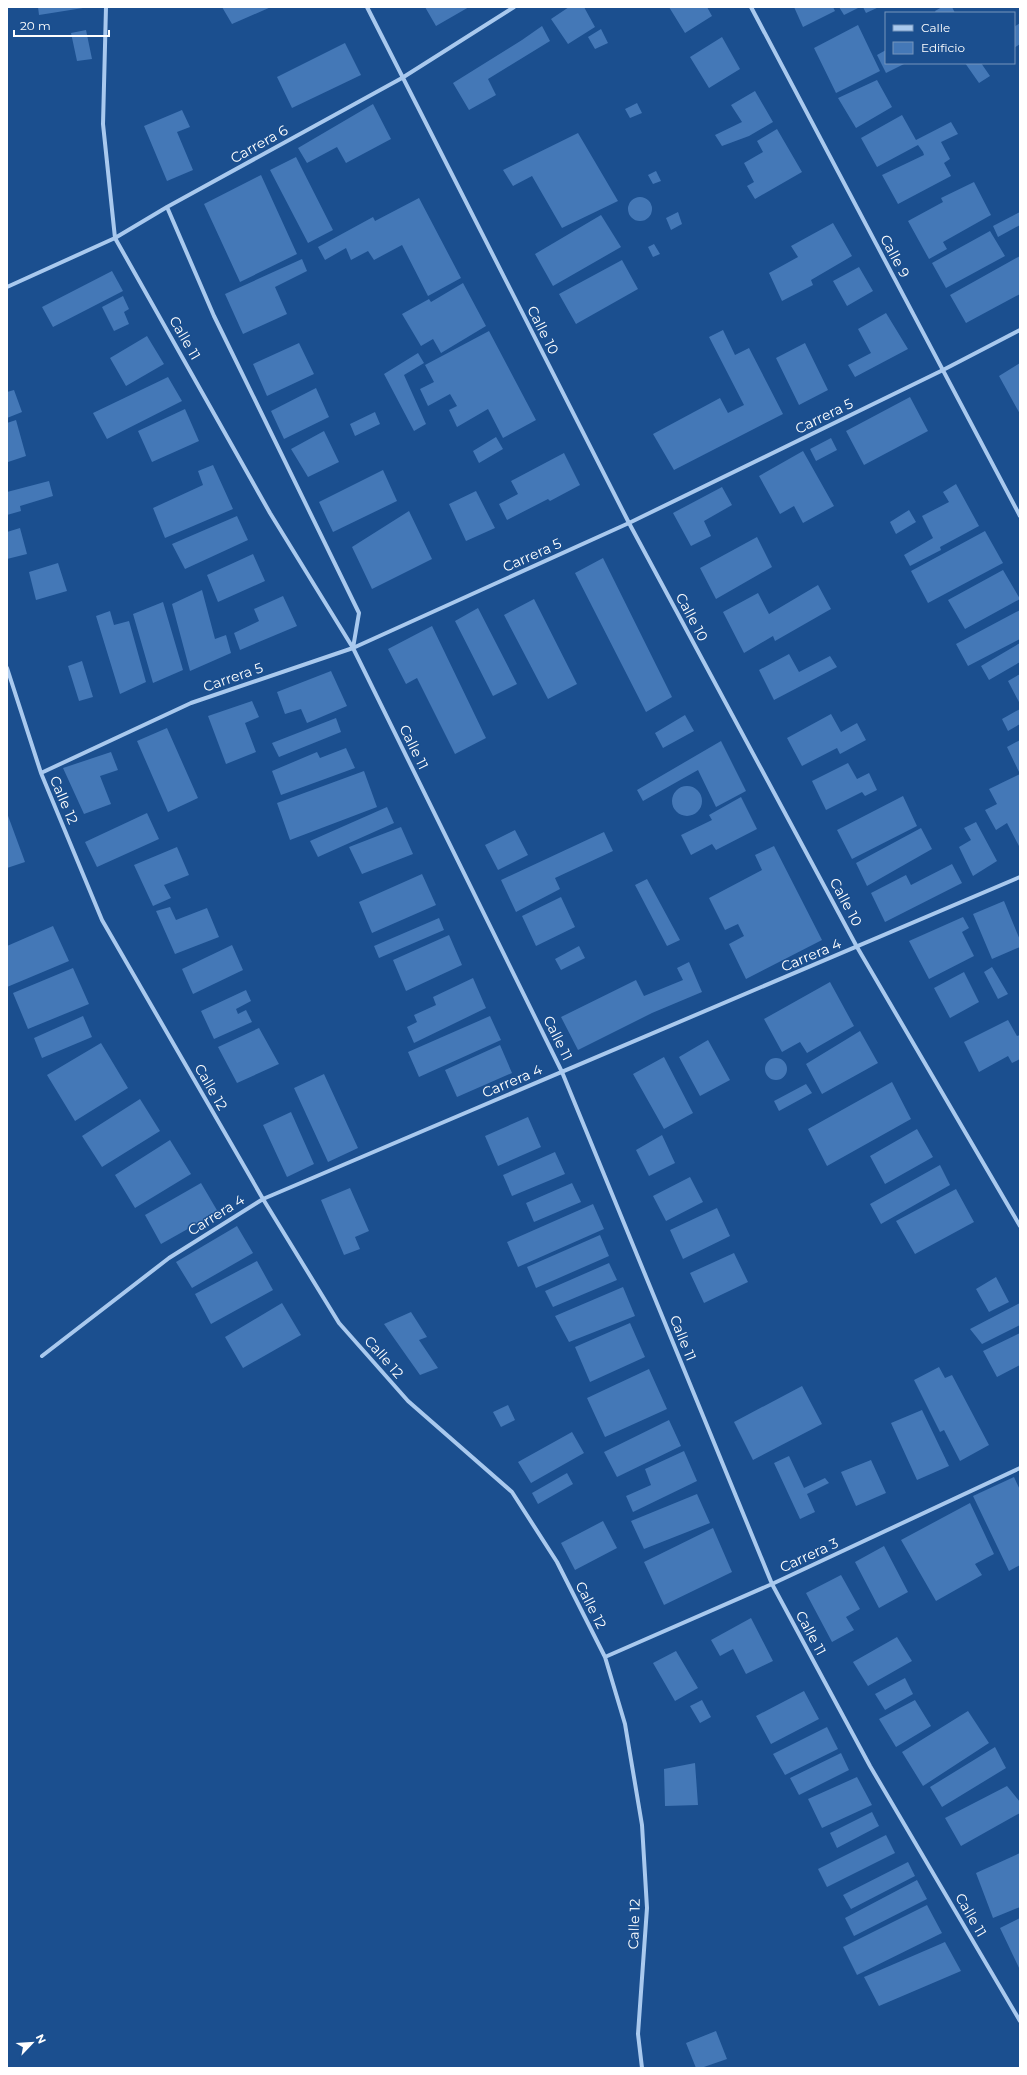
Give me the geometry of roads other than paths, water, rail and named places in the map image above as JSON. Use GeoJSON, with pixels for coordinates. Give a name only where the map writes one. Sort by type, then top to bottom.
{"type":"FeatureCollection","features":[{"type":"Feature","properties":{"kind":"street","name":"Calle 11"},"geometry":{"type":"LineString","coordinates":[[106,7],[103,124],[115,238],[270,513],[353,648],[562,1072],[772,1584],[870,1766],[1020,2021]]}},
{"type":"Feature","properties":{"kind":"street","name":"Calle 10"},"geometry":{"type":"LineString","coordinates":[[367,7],[629,523],[857,947],[1020,1226]]}},
{"type":"Feature","properties":{"kind":"street","name":"Carrera 6"},"geometry":{"type":"LineString","coordinates":[[7,287],[115,238],[166,207],[402,78],[514,7]]}},
{"type":"Feature","properties":{"kind":"street","name":"Calle 9"},"geometry":{"type":"LineString","coordinates":[[751,7],[1020,516]]}},
{"type":"Feature","properties":{"kind":"street"},"geometry":{"type":"LineString","coordinates":[[166,207],[214,316],[359,614],[353,648]]}},
{"type":"Feature","properties":{"kind":"street","name":"Carrera 5"},"geometry":{"type":"LineString","coordinates":[[41,773],[191,703],[353,648],[629,523],[943,370],[1020,330]]}},
{"type":"Feature","properties":{"kind":"street","name":"Calle 12"},"geometry":{"type":"LineString","coordinates":[[7,668],[41,773],[102,920],[263,1199],[339,1323],[408,1401],[512,1492],[557,1562],[605,1658],[625,1724],[642,1825],[647,1908],[638,2034],[642,2068]]}},
{"type":"Feature","properties":{"kind":"street","name":"Carrera 4"},"geometry":{"type":"LineString","coordinates":[[42,1356],[169,1258],[263,1199],[1020,877]]}},
{"type":"Feature","properties":{"kind":"street","name":"Carrera 3"},"geometry":{"type":"LineString","coordinates":[[605,1658],[772,1584],[1020,1468]]}}]}
